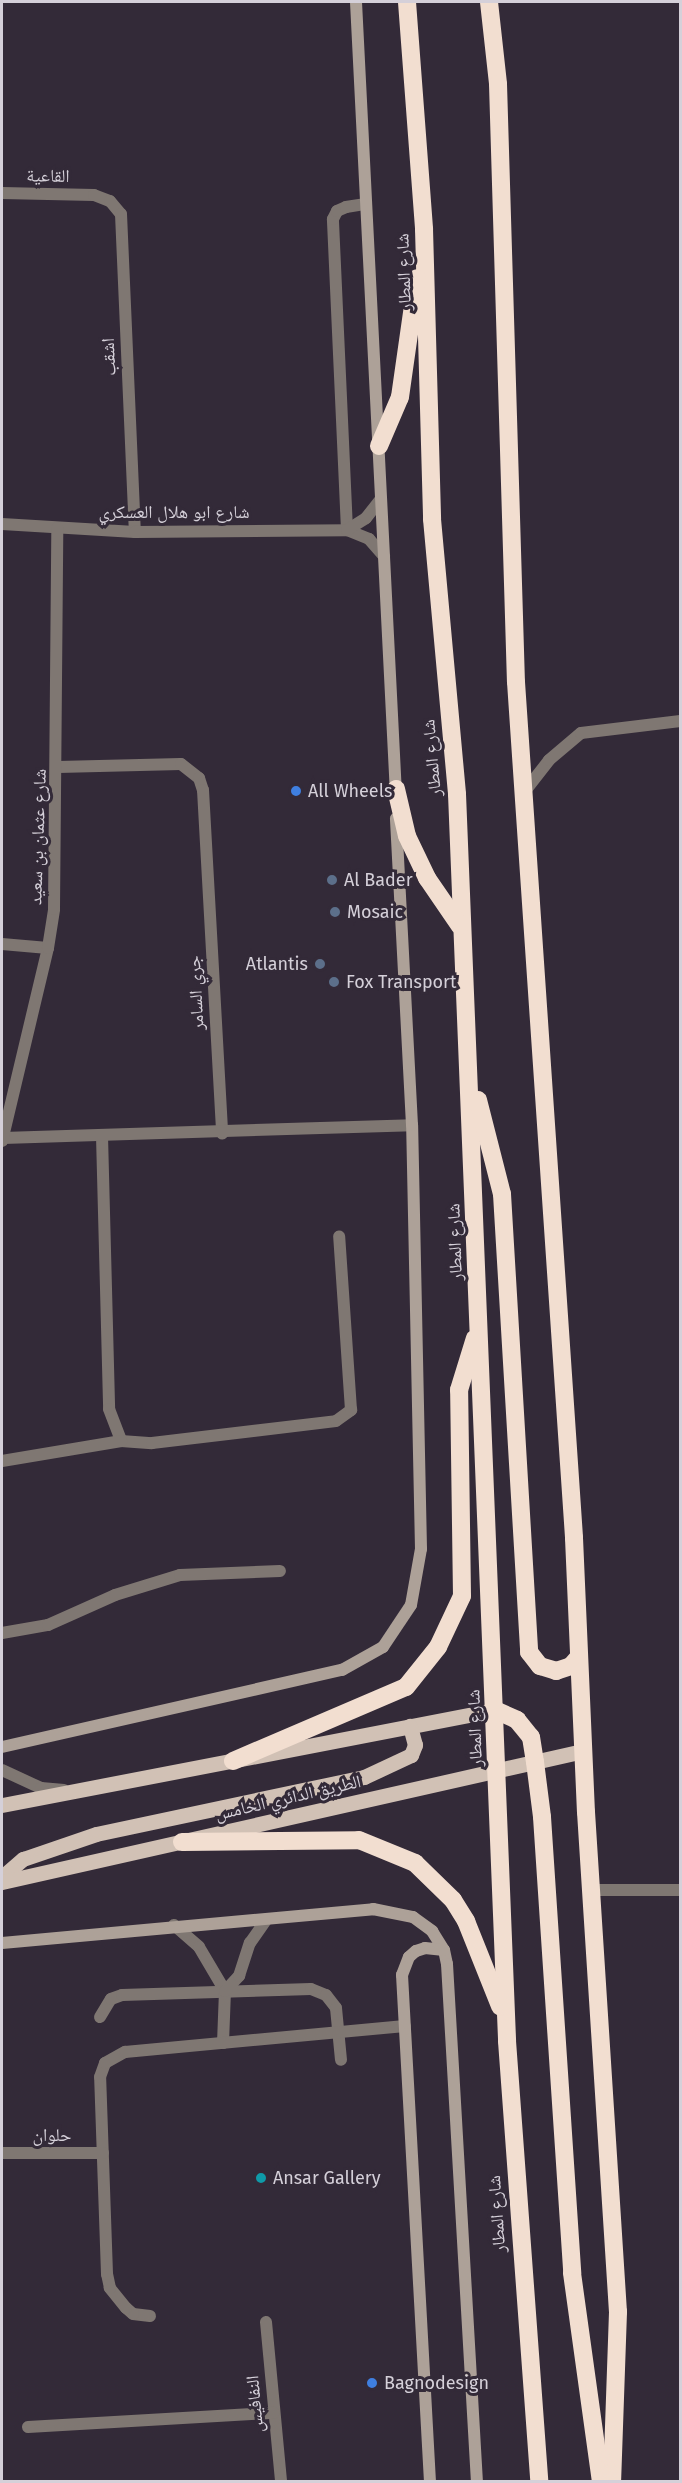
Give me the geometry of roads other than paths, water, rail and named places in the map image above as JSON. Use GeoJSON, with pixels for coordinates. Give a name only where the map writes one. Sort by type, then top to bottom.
{"type":"FeatureCollection","features":[{"type":"Feature","properties":{"kind":"highway","name":"شارع المطار"},"geometry":{"type":"LineString","coordinates":[[407,2],[424,229],[432,519],[457,794],[460,926],[469,1063],[507,2041],[539,2481]]}},
{"type":"Feature","properties":{"kind":"highway"},"geometry":{"type":"LineString","coordinates":[[489,2],[498,84],[516,682],[574,1538],[590,1890],[618,2312],[612,2481]]}},
{"type":"Feature","properties":{"kind":"highway"},"geometry":{"type":"LineString","coordinates":[[379,446],[404,377],[424,229]]}},
{"type":"Feature","properties":{"kind":"highway"},"geometry":{"type":"LineString","coordinates":[[396,789],[412,847],[427,878],[460,926]]}},
{"type":"Feature","properties":{"kind":"highway"},"geometry":{"type":"LineString","coordinates":[[469,1063],[502,1194],[529,1652],[540,1666],[556,1671],[571,1666],[579,1658]]}},
{"type":"Feature","properties":{"kind":"highway"},"geometry":{"type":"LineString","coordinates":[[233,1761],[406,1687],[438,1647],[462,1596],[459,1390],[479,1325]]}},
{"type":"Feature","properties":{"kind":"highway"},"geometry":{"type":"LineString","coordinates":[[495,1710],[518,1720],[531,1737],[535,1762],[542,1817],[572,2273],[601,2481]]}},
{"type":"Feature","properties":{"kind":"highway"},"geometry":{"type":"LineString","coordinates":[[182,1842],[359,1840],[415,1863],[453,1900],[466,1921],[490,1975],[507,2041]]}},
{"type":"Feature","properties":{"kind":"main road"},"geometry":{"type":"LineString","coordinates":[[2,1805],[65,1791],[495,1710]]}},
{"type":"Feature","properties":{"kind":"main road"},"geometry":{"type":"LineString","coordinates":[[2,1880],[23,1859],[96,1834],[364,1777],[411,1755],[415,1745],[410,1726]]}},
{"type":"Feature","properties":{"kind":"main road","name":"الطريق الدائري الخامس"},"geometry":{"type":"LineString","coordinates":[[2,1880],[182,1842],[583,1750]]}},
{"type":"Feature","properties":{"kind":"street","name":"شارع المطار"},"geometry":{"type":"LineString","coordinates":[[2,1747],[342,1670],[383,1647],[402,1621],[417,1587],[421,1549],[412,1125],[356,2]]}},
{"type":"Feature","properties":{"kind":"street","name":"القاعية"},"geometry":{"type":"LineString","coordinates":[[2,193],[94,195]]}},
{"type":"Feature","properties":{"kind":"street","name":"اشقب"},"geometry":{"type":"LineString","coordinates":[[94,195],[110,201],[121,214],[135,532]]}},
{"type":"Feature","properties":{"kind":"street"},"geometry":{"type":"LineString","coordinates":[[366,204],[337,211],[333,219],[347,530],[366,518],[381,499]]}},
{"type":"Feature","properties":{"kind":"street","name":"شارع ابو هلال العسكري"},"geometry":{"type":"LineString","coordinates":[[2,524],[135,532],[347,530],[369,539],[384,556]]}},
{"type":"Feature","properties":{"kind":"street","name":"شارع عثمان بن سعيد"},"geometry":{"type":"LineString","coordinates":[[2,1140],[48,948],[54,909],[58,767],[57,528]]}},
{"type":"Feature","properties":{"kind":"street"},"geometry":{"type":"LineString","coordinates":[[525,791],[549,760],[581,733],[681,721]]}},
{"type":"Feature","properties":{"kind":"street","name":"جري السامر"},"geometry":{"type":"LineString","coordinates":[[58,767],[181,764],[199,778],[203,790],[222,1134]]}},
{"type":"Feature","properties":{"kind":"street"},"geometry":{"type":"LineString","coordinates":[[2,944],[48,948]]}},
{"type":"Feature","properties":{"kind":"street"},"geometry":{"type":"LineString","coordinates":[[2,1140],[222,1134],[412,1125]]}},
{"type":"Feature","properties":{"kind":"street"},"geometry":{"type":"LineString","coordinates":[[102,1136],[109,1409],[121,1441]]}},
{"type":"Feature","properties":{"kind":"street"},"geometry":{"type":"LineString","coordinates":[[2,1461],[121,1441],[152,1443],[336,1421],[351,1410],[339,1236]]}},
{"type":"Feature","properties":{"kind":"street"},"geometry":{"type":"LineString","coordinates":[[2,1633],[48,1625],[115,1595],[180,1575],[280,1571]]}},
{"type":"Feature","properties":{"kind":"street"},"geometry":{"type":"LineString","coordinates":[[2,1770],[41,1788],[65,1791]]}},
{"type":"Feature","properties":{"kind":"street"},"geometry":{"type":"LineString","coordinates":[[590,1890],[681,1890]]}},
{"type":"Feature","properties":{"kind":"street"},"geometry":{"type":"LineString","coordinates":[[2,1943],[174,1925],[266,1920],[373,1909],[413,1917],[432,1930],[444,1950]]}},
{"type":"Feature","properties":{"kind":"street"},"geometry":{"type":"LineString","coordinates":[[225,1991],[239,1976],[250,1943],[266,1920]]}},
{"type":"Feature","properties":{"kind":"street"},"geometry":{"type":"LineString","coordinates":[[174,1925],[199,1947],[225,1991],[223,2043]]}},
{"type":"Feature","properties":{"kind":"street"},"geometry":{"type":"LineString","coordinates":[[430,2481],[405,2026],[404,1965],[409,1957],[425,1948],[444,1950]]}},
{"type":"Feature","properties":{"kind":"street","name":"شارع المطار"},"geometry":{"type":"LineString","coordinates":[[444,1950],[477,2481]]}},
{"type":"Feature","properties":{"kind":"street"},"geometry":{"type":"LineString","coordinates":[[100,2017],[111,1999],[122,1995],[225,1991],[319,1991],[336,2008],[341,2060]]}},
{"type":"Feature","properties":{"kind":"street"},"geometry":{"type":"LineString","coordinates":[[150,2316],[133,2314],[110,2288],[100,2077],[111,2058],[125,2052],[405,2026]]}},
{"type":"Feature","properties":{"kind":"street","name":"حلوان"},"geometry":{"type":"LineString","coordinates":[[2,2153],[103,2153]]}},
{"type":"Feature","properties":{"kind":"street","name":"النفافيس"},"geometry":{"type":"LineString","coordinates":[[266,2322],[281,2481]]}},
{"type":"Feature","properties":{"kind":"street"},"geometry":{"type":"LineString","coordinates":[[28,2427],[274,2413]]}},
{"type":"Feature","properties":{"kind":"place","name":"All Wheels"},"geometry":{"type":"Point","coordinates":[296,791]}},
{"type":"Feature","properties":{"kind":"place","name":"Al Bader"},"geometry":{"type":"Point","coordinates":[332,880]}},
{"type":"Feature","properties":{"kind":"place","name":"Mosaic"},"geometry":{"type":"Point","coordinates":[335,912]}},
{"type":"Feature","properties":{"kind":"place","name":"Atlantis"},"geometry":{"type":"Point","coordinates":[320,964]}},
{"type":"Feature","properties":{"kind":"place","name":"Fox Transport"},"geometry":{"type":"Point","coordinates":[334,982]}},
{"type":"Feature","properties":{"kind":"place","name":"Ansar Gallery"},"geometry":{"type":"Point","coordinates":[261,2178]}},
{"type":"Feature","properties":{"kind":"place","name":"Bagnodesign"},"geometry":{"type":"Point","coordinates":[372,2383]}}]}
